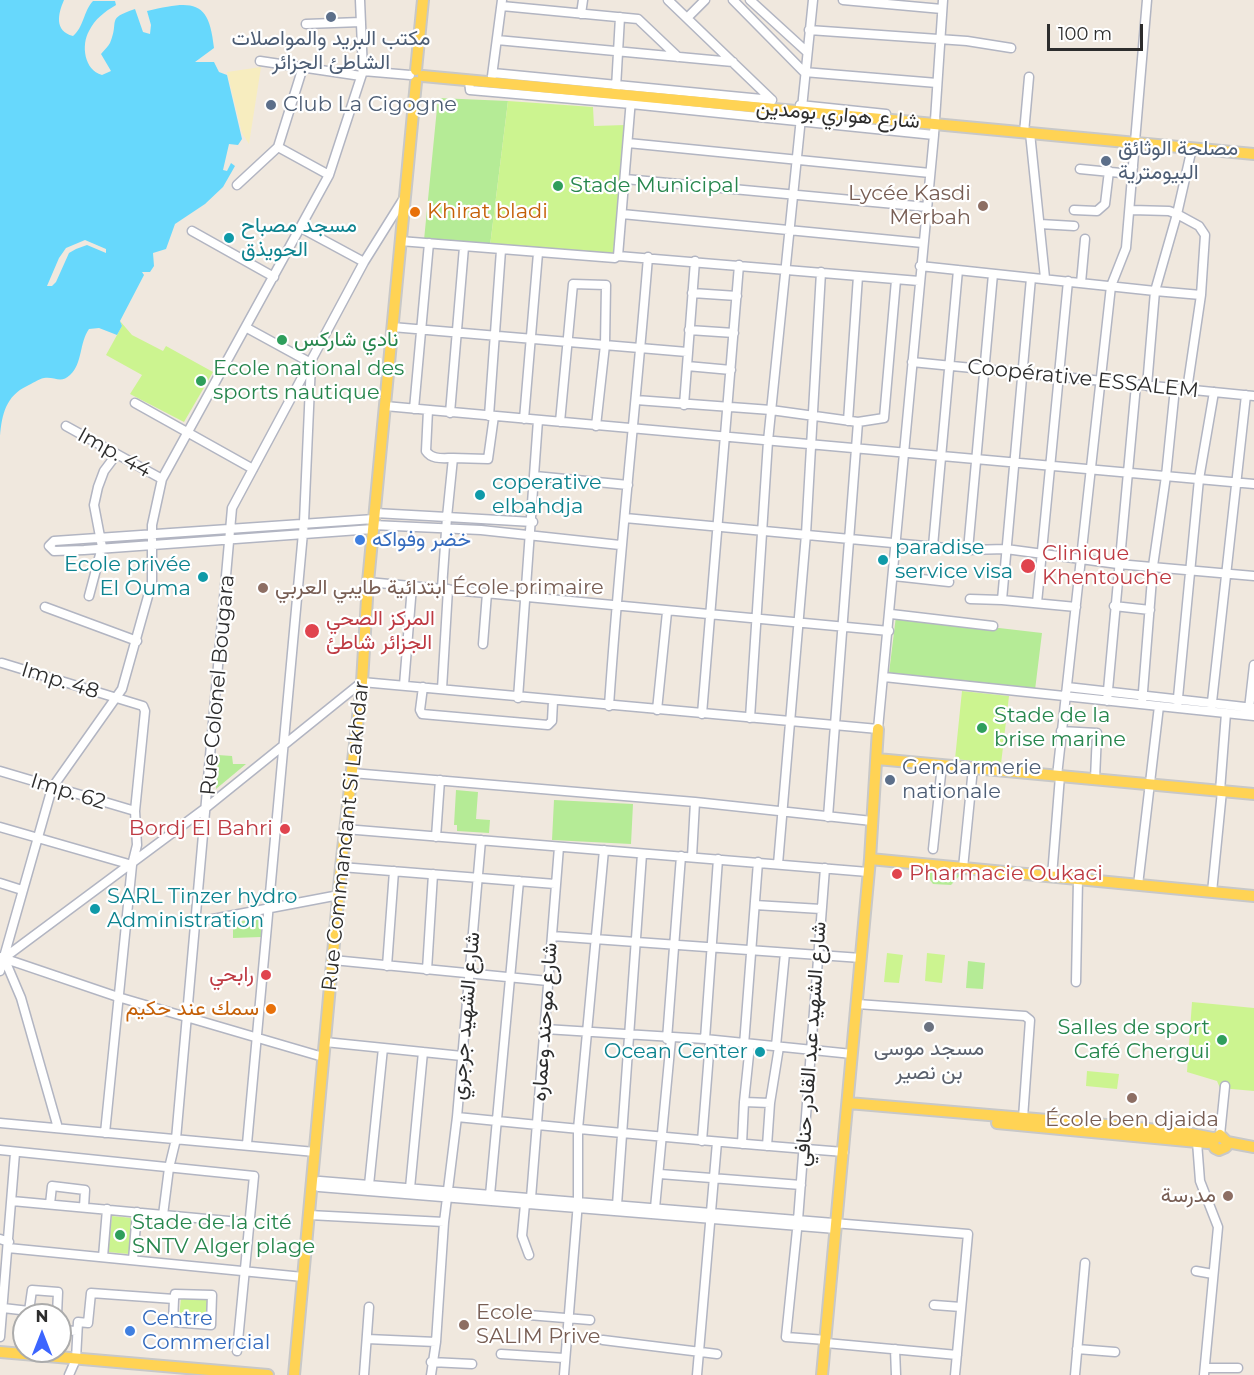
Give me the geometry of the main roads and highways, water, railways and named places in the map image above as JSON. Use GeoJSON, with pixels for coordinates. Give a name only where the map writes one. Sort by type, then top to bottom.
{"type":"FeatureCollection","features":[{"type":"Feature","properties":{"kind":"main road","name":"Rue Commandant Si Lakhdar"},"geometry":{"type":"LineString","coordinates":[[294,1375],[341,867],[362,682],[368,582],[423,0]]}},
{"type":"Feature","properties":{"kind":"main road","name":"شارع هواري بومدين"},"geometry":{"type":"LineString","coordinates":[[416,76],[469,81],[492,78],[616,90],[631,100],[782,110],[935,127],[1254,154]]}},
{"type":"Feature","properties":{"kind":"main road"},"geometry":{"type":"LineString","coordinates":[[825,1375],[826,1341],[870,859],[878,729]]}},
{"type":"Feature","properties":{"kind":"main road"},"geometry":{"type":"LineString","coordinates":[[877,759],[1254,794]]}},
{"type":"Feature","properties":{"kind":"main road"},"geometry":{"type":"LineString","coordinates":[[870,859],[1254,896]]}},
{"type":"Feature","properties":{"kind":"main road"},"geometry":{"type":"LineString","coordinates":[[848,1105],[1187,1133],[1254,1152]]}},
{"type":"Feature","properties":{"kind":"main road"},"geometry":{"type":"LineString","coordinates":[[848,1105],[1254,1146]]}},
{"type":"Feature","properties":{"kind":"main road"},"geometry":{"type":"LineString","coordinates":[[72,1358],[185,1371],[268,1375]]}},
{"type":"Feature","properties":{"kind":"water"},"geometry":{"type":"Polygon","coordinates":[[[0,0],[64,0],[59,16],[60,26],[67,34],[73,36],[93,1],[115,1],[116,5],[94,23],[85,43],[88,63],[91,68],[102,75],[111,71],[101,54],[110,43],[115,21],[120,15],[135,9],[143,32],[150,34],[151,25],[147,11],[177,5],[196,7],[208,20],[214,48],[195,62],[214,62],[219,72],[227,75],[242,139],[238,145],[229,144],[223,170],[227,171],[231,163],[235,166],[223,187],[205,204],[175,224],[166,249],[153,253],[154,266],[150,272],[142,272],[144,275],[120,321],[122,326],[117,335],[99,328],[89,329],[77,365],[67,378],[42,379],[14,395],[6,406],[0,436],[0,0]]]}},
{"type":"Feature","properties":{"kind":"place","name":"مكتب البريد والمواصلات الشاطئ الجزائر"},"geometry":{"type":"Point","coordinates":[331,17]}},
{"type":"Feature","properties":{"kind":"place","name":"Club La Cigogne"},"geometry":{"type":"Point","coordinates":[271,105]}},
{"type":"Feature","properties":{"kind":"place","name":"مصلحة الوثائق البيومترية"},"geometry":{"type":"Point","coordinates":[1106,161]}},
{"type":"Feature","properties":{"kind":"place","name":"Stade Municipal"},"geometry":{"type":"Point","coordinates":[558,186]}},
{"type":"Feature","properties":{"kind":"place","name":"Lycée Kasdi Merbah"},"geometry":{"type":"Point","coordinates":[983,206]}},
{"type":"Feature","properties":{"kind":"place","name":"Khirat bladi"},"geometry":{"type":"Point","coordinates":[415,212]}},
{"type":"Feature","properties":{"kind":"place","name":"مسجد مصباح الحويذق"},"geometry":{"type":"Point","coordinates":[229,238]}},
{"type":"Feature","properties":{"kind":"place","name":"نادي شاركس"},"geometry":{"type":"Point","coordinates":[282,340]}},
{"type":"Feature","properties":{"kind":"place","name":"Ecole national des sports nautique"},"geometry":{"type":"Point","coordinates":[201,381]}},
{"type":"Feature","properties":{"kind":"place","name":"coperative elbahdja"},"geometry":{"type":"Point","coordinates":[480,495]}},
{"type":"Feature","properties":{"kind":"place","name":"خضر وفواكه"},"geometry":{"type":"Point","coordinates":[360,540]}},
{"type":"Feature","properties":{"kind":"place","name":"paradise service visa"},"geometry":{"type":"Point","coordinates":[883,560]}},
{"type":"Feature","properties":{"kind":"place","name":"Clinique Khentouche"},"geometry":{"type":"Point","coordinates":[1028,566]}},
{"type":"Feature","properties":{"kind":"place","name":"Ecole privée El Ouma"},"geometry":{"type":"Point","coordinates":[203,577]}},
{"type":"Feature","properties":{"kind":"place","name":"ابتدائية طايبي العربي École primaire"},"geometry":{"type":"Point","coordinates":[263,588]}},
{"type":"Feature","properties":{"kind":"place","name":"المركز الصحي الجزائر شاطئ"},"geometry":{"type":"Point","coordinates":[312,631]}},
{"type":"Feature","properties":{"kind":"place","name":"Stade de la brise marine"},"geometry":{"type":"Point","coordinates":[982,728]}},
{"type":"Feature","properties":{"kind":"place","name":"Gendarmerie nationale"},"geometry":{"type":"Point","coordinates":[890,780]}},
{"type":"Feature","properties":{"kind":"place","name":"Bordj El Bahri"},"geometry":{"type":"Point","coordinates":[285,829]}},
{"type":"Feature","properties":{"kind":"place","name":"Pharmacie Oukaci"},"geometry":{"type":"Point","coordinates":[897,874]}},
{"type":"Feature","properties":{"kind":"place","name":"SARL Tinzer hydro Administration"},"geometry":{"type":"Point","coordinates":[95,909]}},
{"type":"Feature","properties":{"kind":"place","name":"رابحي"},"geometry":{"type":"Point","coordinates":[266,975]}},
{"type":"Feature","properties":{"kind":"place","name":"سمك عند حكيم"},"geometry":{"type":"Point","coordinates":[271,1009]}},
{"type":"Feature","properties":{"kind":"place","name":"مسجد موسى بن نصير"},"geometry":{"type":"Point","coordinates":[929,1027]}},
{"type":"Feature","properties":{"kind":"place","name":"Salles de sport Café Chergui"},"geometry":{"type":"Point","coordinates":[1222,1040]}},
{"type":"Feature","properties":{"kind":"place","name":"Ocean Center"},"geometry":{"type":"Point","coordinates":[760,1052]}},
{"type":"Feature","properties":{"kind":"place","name":"École ben djaida"},"geometry":{"type":"Point","coordinates":[1132,1098]}},
{"type":"Feature","properties":{"kind":"place","name":"مدرسة"},"geometry":{"type":"Point","coordinates":[1228,1196]}},
{"type":"Feature","properties":{"kind":"place","name":"Stade de la cité SNTV Alger plage"},"geometry":{"type":"Point","coordinates":[120,1235]}},
{"type":"Feature","properties":{"kind":"place","name":"Ecole SALIM Prive"},"geometry":{"type":"Point","coordinates":[464,1325]}},
{"type":"Feature","properties":{"kind":"place","name":"Centre Commercial"},"geometry":{"type":"Point","coordinates":[130,1331]}}]}
